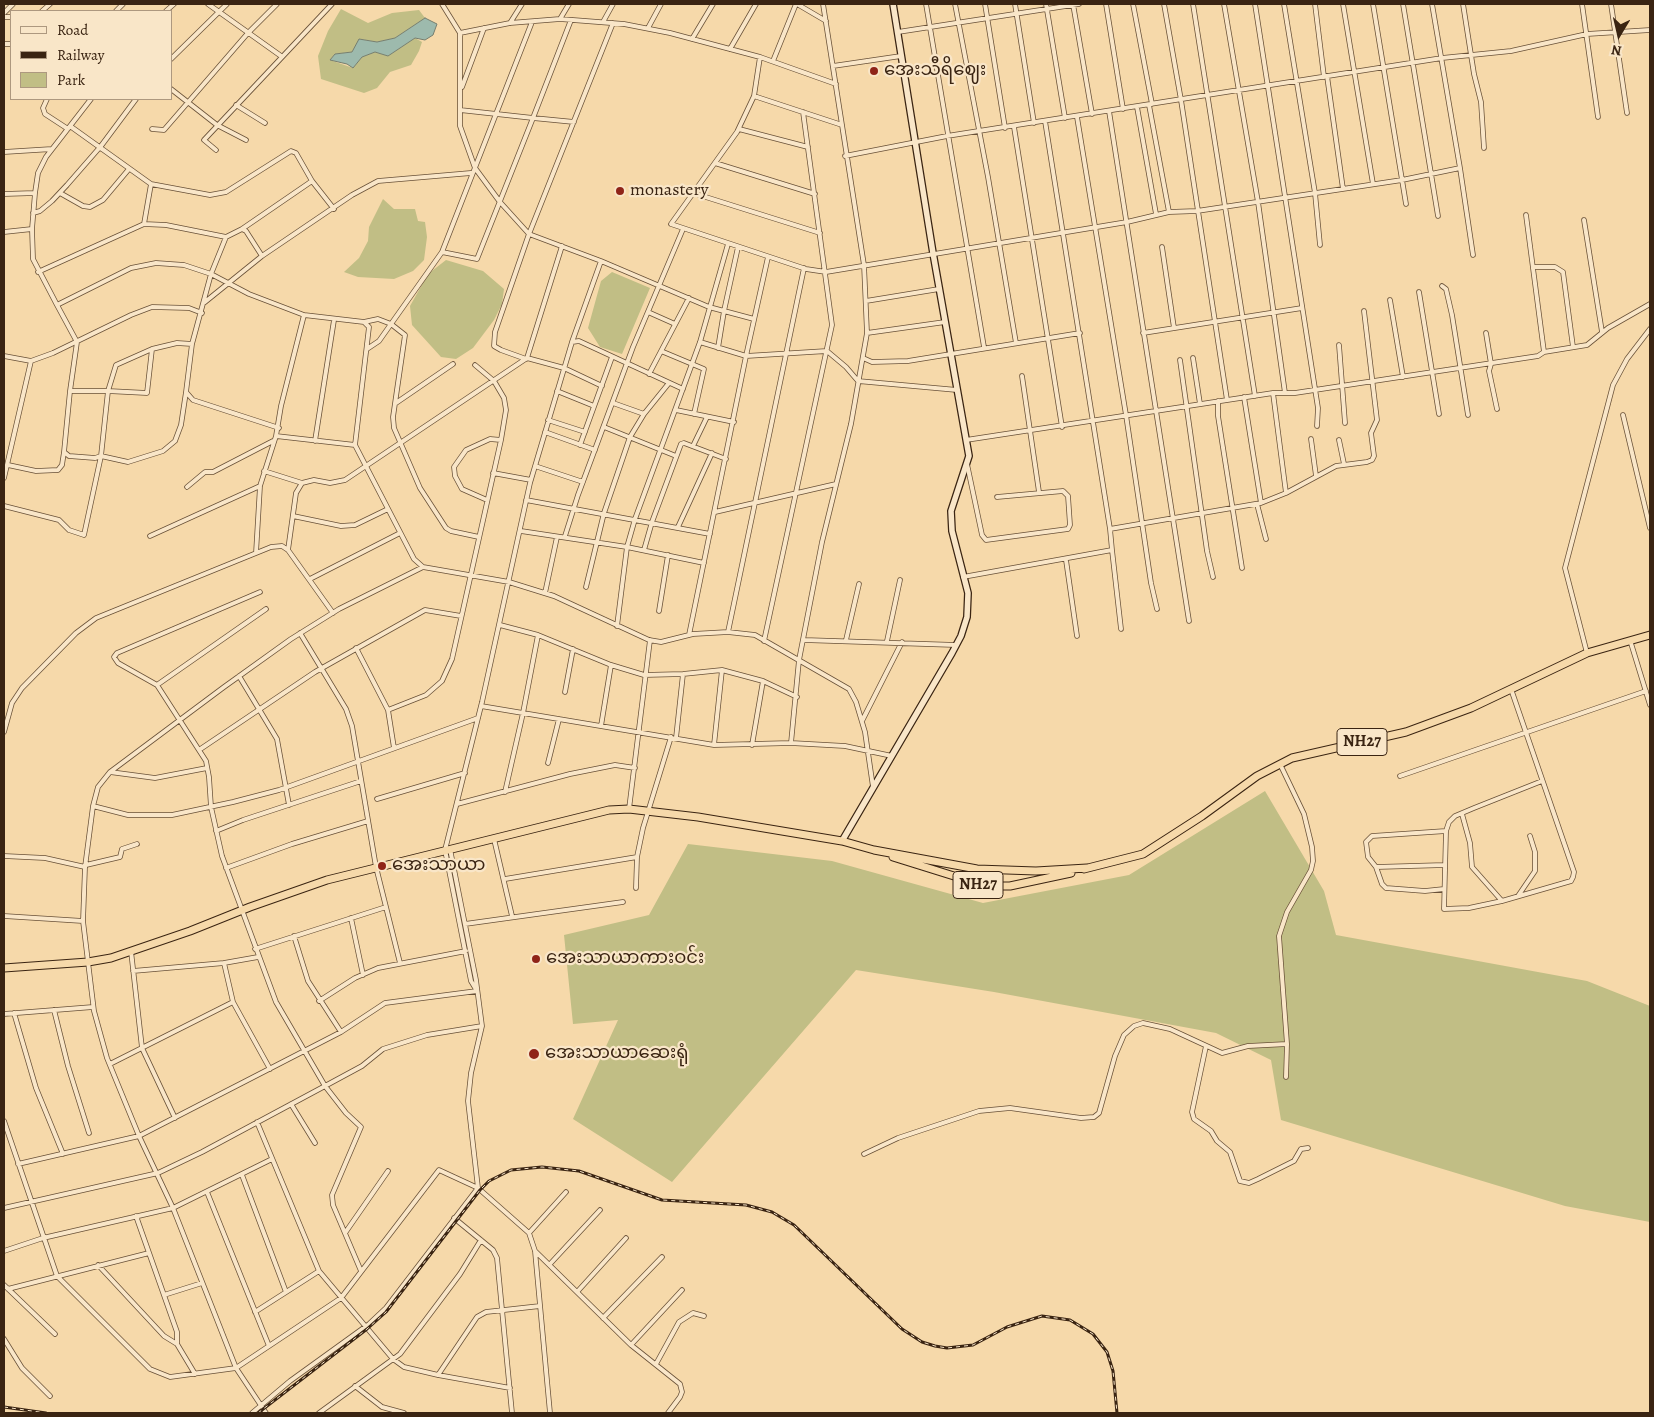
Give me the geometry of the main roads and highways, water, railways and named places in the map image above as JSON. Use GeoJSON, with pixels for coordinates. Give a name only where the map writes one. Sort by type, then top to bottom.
{"type":"FeatureCollection","features":[{"type":"Feature","properties":{"kind":"highway","name":"NH27"},"geometry":{"type":"LineString","coordinates":[[4,968],[88,962],[131,951],[327,880],[609,810],[650,811],[842,841],[986,886],[1010,886],[1143,854],[1202,816],[1258,776],[1292,758],[1406,732],[1471,708],[1588,653],[1650,635]]}},
{"type":"Feature","properties":{"kind":"highway","name":"NH27"},"geometry":{"type":"LineString","coordinates":[[874,850],[977,869],[1036,872],[1086,868]]}},
{"type":"Feature","properties":{"kind":"main road"},"geometry":{"type":"LineString","coordinates":[[842,841],[956,645],[967,617],[968,593],[952,531],[951,512],[969,456],[932,253],[893,4]]}},
{"type":"Feature","properties":{"kind":"railway"},"geometry":{"type":"LineString","coordinates":[[258,1413],[367,1329],[386,1312],[480,1190],[489,1181],[511,1170],[542,1167],[579,1171],[662,1200],[746,1205],[772,1212],[794,1225],[902,1329],[922,1342],[935,1346],[947,1348],[973,1345],[1007,1327],[1042,1316],[1070,1320],[1093,1334],[1107,1352],[1113,1371],[1117,1413]]}},
{"type":"Feature","properties":{"kind":"railway"},"geometry":{"type":"LineString","coordinates":[[4,1407],[46,1413]]}},
{"type":"Feature","properties":{"kind":"place","name":"အေးသီရိဈေး"},"geometry":{"type":"Point","coordinates":[874,71]}},
{"type":"Feature","properties":{"kind":"place","name":"monastery"},"geometry":{"type":"Point","coordinates":[620,191]}},
{"type":"Feature","properties":{"kind":"place","name":"အေးသာယာ"},"geometry":{"type":"Point","coordinates":[382,866]}},
{"type":"Feature","properties":{"kind":"place","name":"အေးသာယာကားဝင်း"},"geometry":{"type":"Point","coordinates":[536,959]}},
{"type":"Feature","properties":{"kind":"place","name":"အေးသာယာဆေးရုံ"},"geometry":{"type":"Point","coordinates":[534,1054]}}]}
